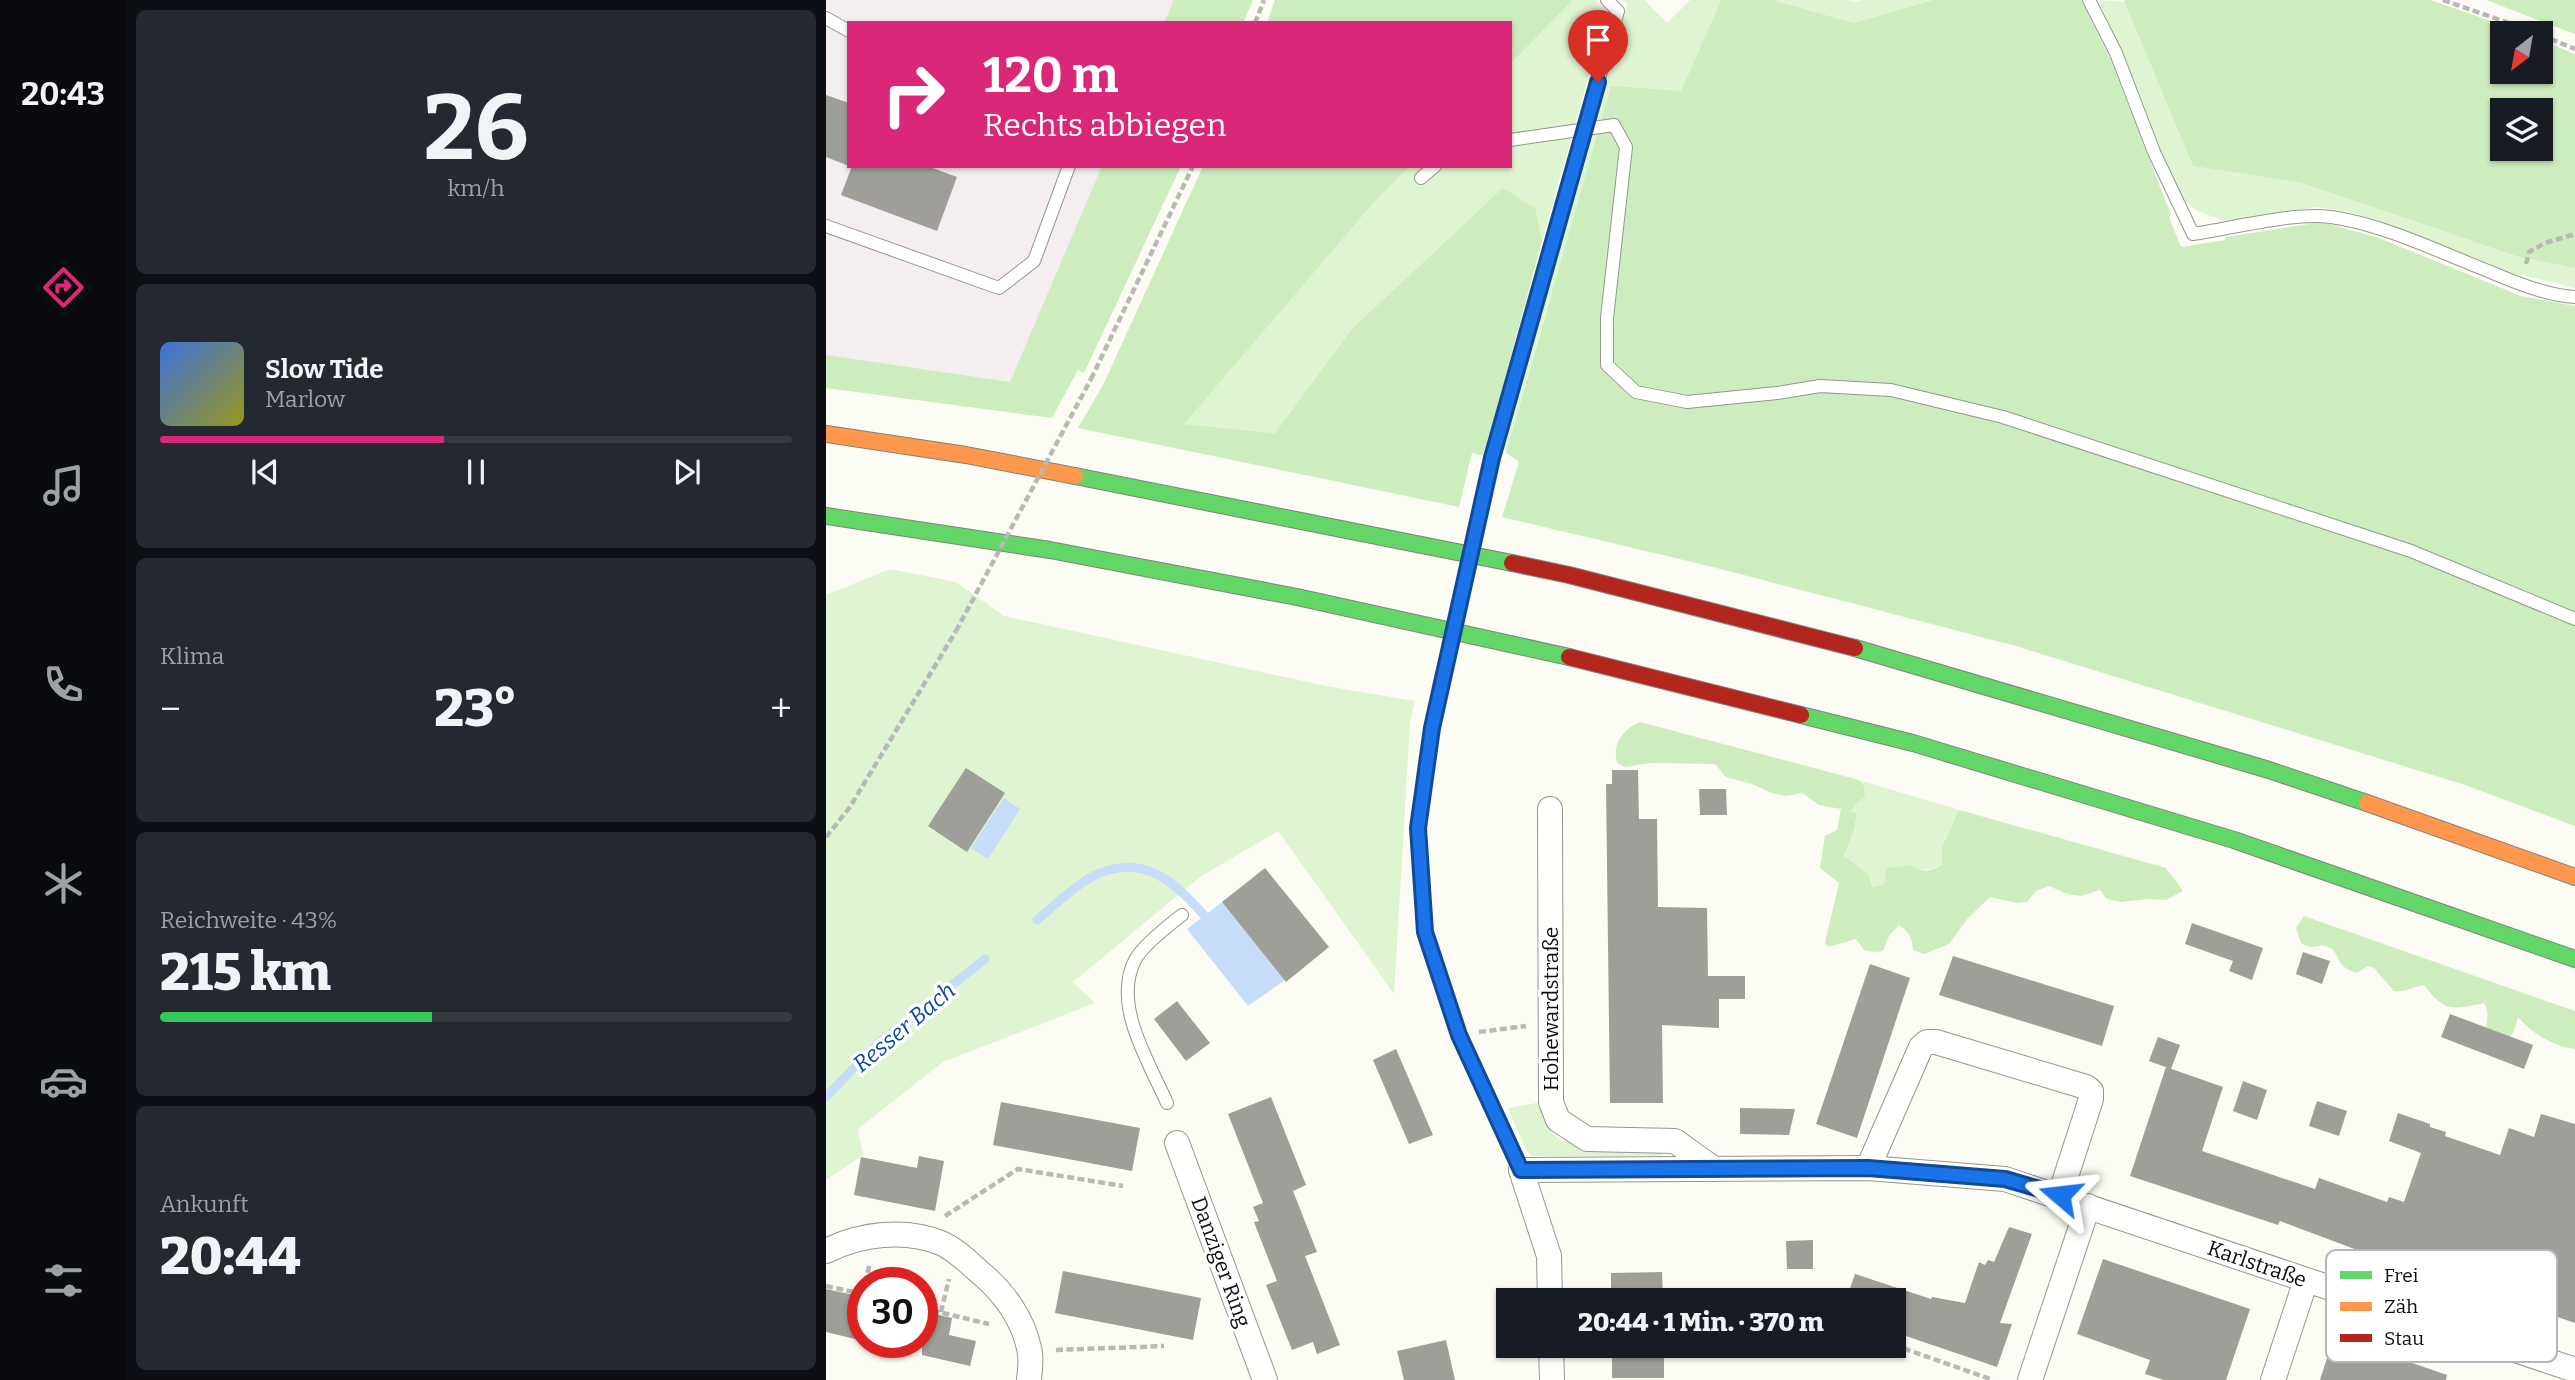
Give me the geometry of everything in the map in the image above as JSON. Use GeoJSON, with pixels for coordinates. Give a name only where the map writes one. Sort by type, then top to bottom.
{"type":"FeatureCollection","features":[{"type":"Feature","properties":{"kind":"highway"},"geometry":{"type":"LineString","coordinates":[[826,434],[966,455],[1569,575],[1897,659],[2256,766],[2451,831],[2575,877]]}},
{"type":"Feature","properties":{"kind":"highway"},"geometry":{"type":"LineString","coordinates":[[826,516],[1051,550],[1297,597],[1568,657],[1913,743],[2234,840],[2575,959]]}},
{"type":"Feature","properties":{"kind":"street","name":"Hohewardstraße"},"geometry":{"type":"LineString","coordinates":[[1549,809],[1551,1102],[1558,1120],[1587,1139],[1675,1141],[1714,1169]]}},
{"type":"Feature","properties":{"kind":"street"},"geometry":{"type":"LineString","coordinates":[[1868,1168],[1920,1048],[1927,1042],[1936,1042],[2087,1087],[2091,1091],[2091,1099],[2060,1195]]}},
{"type":"Feature","properties":{"kind":"street","name":"Danziger Ring"},"geometry":{"type":"LineString","coordinates":[[1177,1143],[1265,1380]]}},
{"type":"Feature","properties":{"kind":"street","name":"Karlstraße"},"geometry":{"type":"LineString","coordinates":[[1521,1170],[1868,1168],[2005,1179],[2060,1195],[2326,1287]]}},
{"type":"Feature","properties":{"kind":"street"},"geometry":{"type":"LineString","coordinates":[[1521,1170],[1549,1256],[1550,1288]]}},
{"type":"Feature","properties":{"kind":"street"},"geometry":{"type":"LineString","coordinates":[[2030,1380],[2088,1206]]}},
{"type":"Feature","properties":{"kind":"street"},"geometry":{"type":"LineString","coordinates":[[826,1251],[876,1235],[915,1236],[942,1243],[988,1279],[1011,1307],[1028,1342],[1029,1380]]}},
{"type":"Feature","properties":{"kind":"street"},"geometry":{"type":"LineString","coordinates":[[2273,1380],[2306,1280]]}},
{"type":"Feature","properties":{"kind":"street"},"geometry":{"type":"LineString","coordinates":[[1551,1358],[1552,1380]]}},
{"type":"Feature","properties":{"kind":"street","name":"Karlstraße"},"geometry":{"type":"LineString","coordinates":[[2551,1362],[2575,1370]]}},
{"type":"Feature","properties":{"kind":"lane"},"geometry":{"type":"LineString","coordinates":[[1521,1170],[1459,1035],[1425,932],[1418,828],[1432,728],[1492,458],[1618,11],[1607,0]]}},
{"type":"Feature","properties":{"kind":"lane"},"geometry":{"type":"LineString","coordinates":[[2089,0],[2116,53],[2154,152],[2193,234],[2305,216],[2331,217],[2410,240],[2520,284],[2561,296],[2575,297]]}},
{"type":"Feature","properties":{"kind":"lane"},"geometry":{"type":"LineString","coordinates":[[826,18],[847,30]]}},
{"type":"Feature","properties":{"kind":"lane"},"geometry":{"type":"LineString","coordinates":[[1512,140],[1614,125],[1626,147],[1607,318],[1607,365],[1636,392],[1687,402],[1820,386],[1891,390],[2003,417],[2410,551],[2575,619]]}},
{"type":"Feature","properties":{"kind":"lane"},"geometry":{"type":"LineString","coordinates":[[826,226],[999,288],[1034,261],[1068,168]]}},
{"type":"Feature","properties":{"kind":"lane"},"geometry":{"type":"LineString","coordinates":[[1421,178],[1433,168]]}},
{"type":"Feature","properties":{"kind":"lane"},"geometry":{"type":"LineString","coordinates":[[1167,1103],[1133,1023],[1128,988],[1136,958],[1182,915]]}},
{"type":"Feature","properties":{"kind":"path"},"geometry":{"type":"LineString","coordinates":[[1256,21],[1264,0]]}},
{"type":"Feature","properties":{"kind":"path"},"geometry":{"type":"LineString","coordinates":[[2443,0],[2502,21]]}},
{"type":"Feature","properties":{"kind":"path"},"geometry":{"type":"LineString","coordinates":[[2553,39],[2575,48]]}},
{"type":"Feature","properties":{"kind":"path"},"geometry":{"type":"LineString","coordinates":[[826,837],[850,807],[956,631],[1091,379],[1192,168]]}},
{"type":"Feature","properties":{"kind":"path"},"geometry":{"type":"LineString","coordinates":[[2520,284],[2529,252],[2545,243],[2575,234]]}},
{"type":"Feature","properties":{"kind":"path"},"geometry":{"type":"LineString","coordinates":[[1459,1035],[1551,1023]]}},
{"type":"Feature","properties":{"kind":"path"},"geometry":{"type":"LineString","coordinates":[[915,1236],[1018,1169],[1123,1186]]}},
{"type":"Feature","properties":{"kind":"path"},"geometry":{"type":"LineString","coordinates":[[826,1286],[847,1291]]}},
{"type":"Feature","properties":{"kind":"path"},"geometry":{"type":"LineString","coordinates":[[938,1313],[1028,1342],[1164,1346]]}},
{"type":"Feature","properties":{"kind":"path"},"geometry":{"type":"LineString","coordinates":[[1906,1349],[1993,1380]]}},
{"type":"Feature","properties":{"kind":"shaded area"},"geometry":{"type":"Polygon","coordinates":[[[826,0],[1195,0],[1186,21],[847,21],[847,168],[1120,168],[1020,392],[826,364],[826,0]]]}},
{"type":"Feature","properties":{"kind":"green space"},"geometry":{"type":"Polygon","coordinates":[[[1174,0],[1253,0],[1244,21],[1165,21],[1174,0]]]}},
{"type":"Feature","properties":{"kind":"green space"},"geometry":{"type":"Polygon","coordinates":[[[1275,0],[1573,0],[1512,62],[1512,21],[1268,21],[1275,0]]]}},
{"type":"Feature","properties":{"kind":"green space"},"geometry":{"type":"Polygon","coordinates":[[[1573,0],[1595,0],[1607,11],[1542,241],[1534,208],[1352,329],[1275,433],[1183,424],[1370,207],[1408,168],[1512,168],[1512,62],[1573,0]]]}},
{"type":"Feature","properties":{"kind":"green space"},"geometry":{"type":"Polygon","coordinates":[[[1623,0],[1644,0],[1667,23],[1690,0],[1721,0],[1681,91],[1549,300],[1506,453],[1503,443],[1627,4],[1623,0]]]}},
{"type":"Feature","properties":{"kind":"green space"},"geometry":{"type":"Polygon","coordinates":[[[1721,0],[1773,0],[1854,23],[1933,0],[2081,0],[2111,60],[2181,247],[2225,240],[2225,237],[2322,222],[2379,238],[2521,296],[2575,306],[2575,826],[2465,785],[2016,646],[1709,566],[1502,517],[1519,462],[1506,453],[1611,86],[1681,91],[1721,0]]]}},
{"type":"Feature","properties":{"kind":"green space"},"geometry":{"type":"Polygon","coordinates":[[[1773,0],[1853,2],[1933,0],[1854,23],[1773,0]]]}},
{"type":"Feature","properties":{"kind":"green space"},"geometry":{"type":"Polygon","coordinates":[[[2099,0],[2126,2],[2193,166],[2302,183],[2519,257],[2575,268],[2575,288],[2513,273],[2351,212],[2318,207],[2224,221],[2198,211],[2184,201],[2159,149],[2099,0]]]}},
{"type":"Feature","properties":{"kind":"green space"},"geometry":{"type":"Polygon","coordinates":[[[2124,0],[2431,0],[2491,21],[2490,84],[2553,84],[2553,45],[2575,54],[2575,268],[2519,257],[2302,183],[2193,166],[2124,0]]]}},
{"type":"Feature","properties":{"kind":"green space"},"geometry":{"type":"Polygon","coordinates":[[[2486,0],[2575,0],[2575,34],[2553,26],[2553,21],[2541,21],[2486,0]]]}},
{"type":"Feature","properties":{"kind":"green space"},"geometry":{"type":"Polygon","coordinates":[[[1101,168],[1180,168],[1084,373],[1078,370],[1052,418],[826,388],[826,355],[1010,382],[1101,168]]]}},
{"type":"Feature","properties":{"kind":"green space"},"geometry":{"type":"Polygon","coordinates":[[[1202,168],[1408,168],[1370,207],[1184,424],[1275,433],[1352,329],[1503,188],[1535,208],[1542,241],[1484,456],[1472,453],[1459,507],[1078,428],[1104,383],[1202,168]]]}},
{"type":"Feature","properties":{"kind":"green space"},"geometry":{"type":"Polygon","coordinates":[[[890,569],[956,582],[1004,616],[1326,686],[1415,701],[1410,723],[1394,994],[1278,831],[1200,877],[1073,982],[1095,1003],[943,1062],[858,1129],[863,1155],[826,1180],[826,595],[890,569]]]}},
{"type":"Feature","properties":{"kind":"green space"},"geometry":{"type":"Polygon","coordinates":[[[1640,722],[1859,780],[1864,786],[1865,797],[1851,812],[1857,813],[1844,856],[1868,874],[1872,887],[1884,884],[1887,868],[1910,865],[1926,871],[1942,865],[1942,847],[1958,812],[1963,811],[2166,868],[2183,891],[2166,900],[2121,902],[2107,899],[2100,890],[2081,896],[2067,894],[2049,886],[2036,891],[2027,902],[2016,903],[1990,897],[1968,918],[1949,944],[1924,954],[1913,950],[1909,935],[1899,925],[1889,936],[1883,951],[1864,950],[1856,939],[1829,947],[1825,943],[1839,883],[1820,868],[1825,836],[1837,830],[1841,809],[1819,805],[1802,793],[1786,796],[1726,777],[1715,764],[1650,763],[1625,767],[1617,763],[1616,750],[1620,738],[1640,722]]]}},
{"type":"Feature","properties":{"kind":"green space"},"geometry":{"type":"Polygon","coordinates":[[[1859,780],[1963,811],[1952,824],[1942,847],[1942,865],[1872,887],[1844,857],[1857,814],[1851,813],[1854,806],[1865,797],[1864,786],[1859,780]]]}},
{"type":"Feature","properties":{"kind":"green space"},"geometry":{"type":"Polygon","coordinates":[[[2304,916],[2575,1011],[2575,1049],[2544,1038],[2518,1017],[2514,1031],[2508,1039],[2485,1040],[2487,1015],[2484,1003],[2449,1007],[2437,1000],[2424,985],[2394,991],[2374,968],[2368,966],[2357,973],[2349,970],[2342,965],[2331,948],[2301,943],[2296,928],[2304,916]]]}},
{"type":"Feature","properties":{"kind":"green space"},"geometry":{"type":"Polygon","coordinates":[[[1542,1102],[1547,1124],[1553,1134],[1563,1141],[1661,1149],[1662,1156],[1531,1156],[1508,1108],[1542,1102]]]}},
{"type":"Feature","properties":{"kind":"water"},"geometry":{"type":"Polygon","coordinates":[[[1004,798],[1020,809],[988,859],[971,848],[1004,798]]]}},
{"type":"Feature","properties":{"kind":"water"},"geometry":{"type":"Polygon","coordinates":[[[1222,902],[1285,980],[1248,1006],[1187,929],[1222,902]]]}},
{"type":"Feature","properties":{"kind":"building"},"geometry":{"type":"Polygon","coordinates":[[[826,95],[847,102],[847,165],[826,157],[826,95]]]}},
{"type":"Feature","properties":{"kind":"building"},"geometry":{"type":"Polygon","coordinates":[[[851,168],[932,168],[957,177],[937,231],[841,195],[851,168]]]}},
{"type":"Feature","properties":{"kind":"building"},"geometry":{"type":"Polygon","coordinates":[[[966,768],[1005,793],[967,852],[928,826],[966,768]]]}},
{"type":"Feature","properties":{"kind":"building"},"geometry":{"type":"Polygon","coordinates":[[[1612,770],[1638,770],[1639,819],[1657,819],[1658,907],[1707,908],[1708,976],[1745,976],[1745,999],[1719,999],[1719,1028],[1662,1025],[1663,1103],[1610,1103],[1606,784],[1612,784],[1612,770]]]}},
{"type":"Feature","properties":{"kind":"building"},"geometry":{"type":"Polygon","coordinates":[[[1699,789],[1726,789],[1727,815],[1700,815],[1699,789]]]}},
{"type":"Feature","properties":{"kind":"building"},"geometry":{"type":"Polygon","coordinates":[[[1265,868],[1329,947],[1286,982],[1222,902],[1265,868]]]}},
{"type":"Feature","properties":{"kind":"building"},"geometry":{"type":"Polygon","coordinates":[[[2192,923],[2263,948],[2252,980],[2229,971],[2233,961],[2185,944],[2192,923]]]}},
{"type":"Feature","properties":{"kind":"building"},"geometry":{"type":"Polygon","coordinates":[[[2303,952],[2330,961],[2322,984],[2296,974],[2303,952]]]}},
{"type":"Feature","properties":{"kind":"building"},"geometry":{"type":"Polygon","coordinates":[[[1953,956],[2114,1006],[2102,1046],[1939,995],[1953,956]]]}},
{"type":"Feature","properties":{"kind":"building"},"geometry":{"type":"Polygon","coordinates":[[[1870,964],[1910,978],[1857,1138],[1816,1124],[1870,964]]]}},
{"type":"Feature","properties":{"kind":"building"},"geometry":{"type":"Polygon","coordinates":[[[1177,1001],[1210,1043],[1186,1061],[1154,1019],[1177,1001]]]}},
{"type":"Feature","properties":{"kind":"building"},"geometry":{"type":"Polygon","coordinates":[[[2450,1014],[2533,1045],[2524,1069],[2441,1037],[2450,1014]]]}},
{"type":"Feature","properties":{"kind":"building"},"geometry":{"type":"Polygon","coordinates":[[[2158,1037],[2180,1045],[2171,1069],[2149,1061],[2158,1037]]]}},
{"type":"Feature","properties":{"kind":"building"},"geometry":{"type":"Polygon","coordinates":[[[1396,1049],[1433,1135],[1409,1144],[1373,1060],[1396,1049]]]}},
{"type":"Feature","properties":{"kind":"building"},"geometry":{"type":"Polygon","coordinates":[[[2166,1067],[2223,1087],[2202,1151],[2315,1189],[2319,1178],[2387,1202],[2389,1197],[2404,1202],[2421,1153],[2389,1141],[2398,1113],[2430,1124],[2430,1127],[2446,1132],[2445,1136],[2500,1155],[2509,1128],[2534,1137],[2541,1114],[2575,1124],[2575,1323],[2557,1317],[2557,1250],[2357,1250],[2280,1221],[2278,1225],[2130,1176],[2166,1067]]]}},
{"type":"Feature","properties":{"kind":"building"},"geometry":{"type":"Polygon","coordinates":[[[2243,1081],[2267,1090],[2257,1120],[2233,1111],[2243,1081]]]}},
{"type":"Feature","properties":{"kind":"building"},"geometry":{"type":"Polygon","coordinates":[[[1271,1097],[1306,1185],[1293,1191],[1317,1252],[1305,1256],[1340,1345],[1317,1354],[1313,1342],[1292,1350],[1266,1285],[1277,1281],[1254,1222],[1259,1221],[1253,1207],[1263,1203],[1228,1114],[1271,1097]]]}},
{"type":"Feature","properties":{"kind":"building"},"geometry":{"type":"Polygon","coordinates":[[[2317,1101],[2347,1111],[2339,1136],[2309,1126],[2317,1101]]]}},
{"type":"Feature","properties":{"kind":"building"},"geometry":{"type":"Polygon","coordinates":[[[1001,1102],[1140,1128],[1132,1171],[993,1145],[1001,1102]]]}},
{"type":"Feature","properties":{"kind":"building"},"geometry":{"type":"Polygon","coordinates":[[[1740,1108],[1795,1109],[1789,1135],[1740,1134],[1740,1108]]]}},
{"type":"Feature","properties":{"kind":"building"},"geometry":{"type":"Polygon","coordinates":[[[919,1156],[944,1161],[935,1211],[854,1195],[861,1157],[917,1168],[919,1156]]]}},
{"type":"Feature","properties":{"kind":"building"},"geometry":{"type":"Polygon","coordinates":[[[2009,1227],[2032,1234],[2000,1323],[2012,1324],[1997,1367],[1906,1336],[1906,1291],[1931,1299],[1932,1297],[1965,1303],[1979,1262],[1985,1265],[1988,1260],[1994,1262],[2009,1227]]]}},
{"type":"Feature","properties":{"kind":"building"},"geometry":{"type":"Polygon","coordinates":[[[1813,1240],[1813,1269],[1787,1269],[1786,1241],[1813,1240]]]}},
{"type":"Feature","properties":{"kind":"building"},"geometry":{"type":"Polygon","coordinates":[[[2103,1259],[2250,1309],[2226,1380],[2164,1380],[2145,1374],[2150,1360],[2077,1334],[2103,1259]]]}},
{"type":"Feature","properties":{"kind":"building"},"geometry":{"type":"Polygon","coordinates":[[[1063,1271],[1201,1298],[1193,1340],[1055,1313],[1063,1271]]]}},
{"type":"Feature","properties":{"kind":"building"},"geometry":{"type":"Polygon","coordinates":[[[1662,1272],[1663,1288],[1611,1288],[1611,1273],[1662,1272]]]}},
{"type":"Feature","properties":{"kind":"building"},"geometry":{"type":"Polygon","coordinates":[[[1855,1274],[1898,1288],[1850,1288],[1855,1274]]]}},
{"type":"Feature","properties":{"kind":"building"},"geometry":{"type":"Polygon","coordinates":[[[826,1289],[847,1294],[847,1337],[826,1332],[826,1289]]]}},
{"type":"Feature","properties":{"kind":"building"},"geometry":{"type":"Polygon","coordinates":[[[938,1315],[952,1318],[949,1335],[976,1341],[970,1366],[935,1358],[938,1358],[938,1315]]]}},
{"type":"Feature","properties":{"kind":"building"},"geometry":{"type":"Polygon","coordinates":[[[1446,1340],[1455,1380],[1404,1380],[1397,1351],[1446,1340]]]}},
{"type":"Feature","properties":{"kind":"building"},"geometry":{"type":"Polygon","coordinates":[[[1612,1358],[1664,1358],[1664,1378],[1612,1378],[1612,1358]]]}},
{"type":"Feature","properties":{"kind":"building"},"geometry":{"type":"Polygon","coordinates":[[[2326,1361],[2409,1362],[2447,1375],[2446,1380],[2320,1380],[2326,1361]]]}},
{"type":"Feature","properties":{"kind":"waterway","name":"Resser Bach"},"geometry":{"type":"LineString","coordinates":[[1037,920],[1088,879],[1108,870],[1126,867],[1157,874],[1171,883],[1211,923]]}},
{"type":"Feature","properties":{"kind":"waterway","name":"Resser Bach"},"geometry":{"type":"LineString","coordinates":[[826,1097],[876,1045],[985,959]]}},
{"type":"Feature","properties":{"kind":"traffic: fast"},"geometry":{"type":"LineString","coordinates":[[1075,476],[1512,563]]}},
{"type":"Feature","properties":{"kind":"traffic: fast"},"geometry":{"type":"LineString","coordinates":[[826,516],[1050,550],[1297,597],[1569,657]]}},
{"type":"Feature","properties":{"kind":"traffic: fast"},"geometry":{"type":"LineString","coordinates":[[1855,648],[2269,770],[2367,803]]}},
{"type":"Feature","properties":{"kind":"traffic: fast"},"geometry":{"type":"LineString","coordinates":[[1801,715],[1913,743],[2234,840],[2575,959]]}},
{"type":"Feature","properties":{"kind":"traffic: slow"},"geometry":{"type":"LineString","coordinates":[[826,434],[966,455],[1075,476]]}},
{"type":"Feature","properties":{"kind":"traffic: slow"},"geometry":{"type":"LineString","coordinates":[[2367,803],[2575,877]]}},
{"type":"Feature","properties":{"kind":"traffic: jam"},"geometry":{"type":"LineString","coordinates":[[1512,563],[1855,648]]}},
{"type":"Feature","properties":{"kind":"traffic: jam"},"geometry":{"type":"LineString","coordinates":[[1569,657],[1801,715]]}},
{"type":"Feature","properties":{"kind":"route"},"geometry":{"type":"LineString","coordinates":[[1598,82],[1492,458],[1432,728],[1418,828],[1425,932],[1459,1035],[1521,1170],[1868,1168],[2005,1179],[2060,1195]]}}]}
